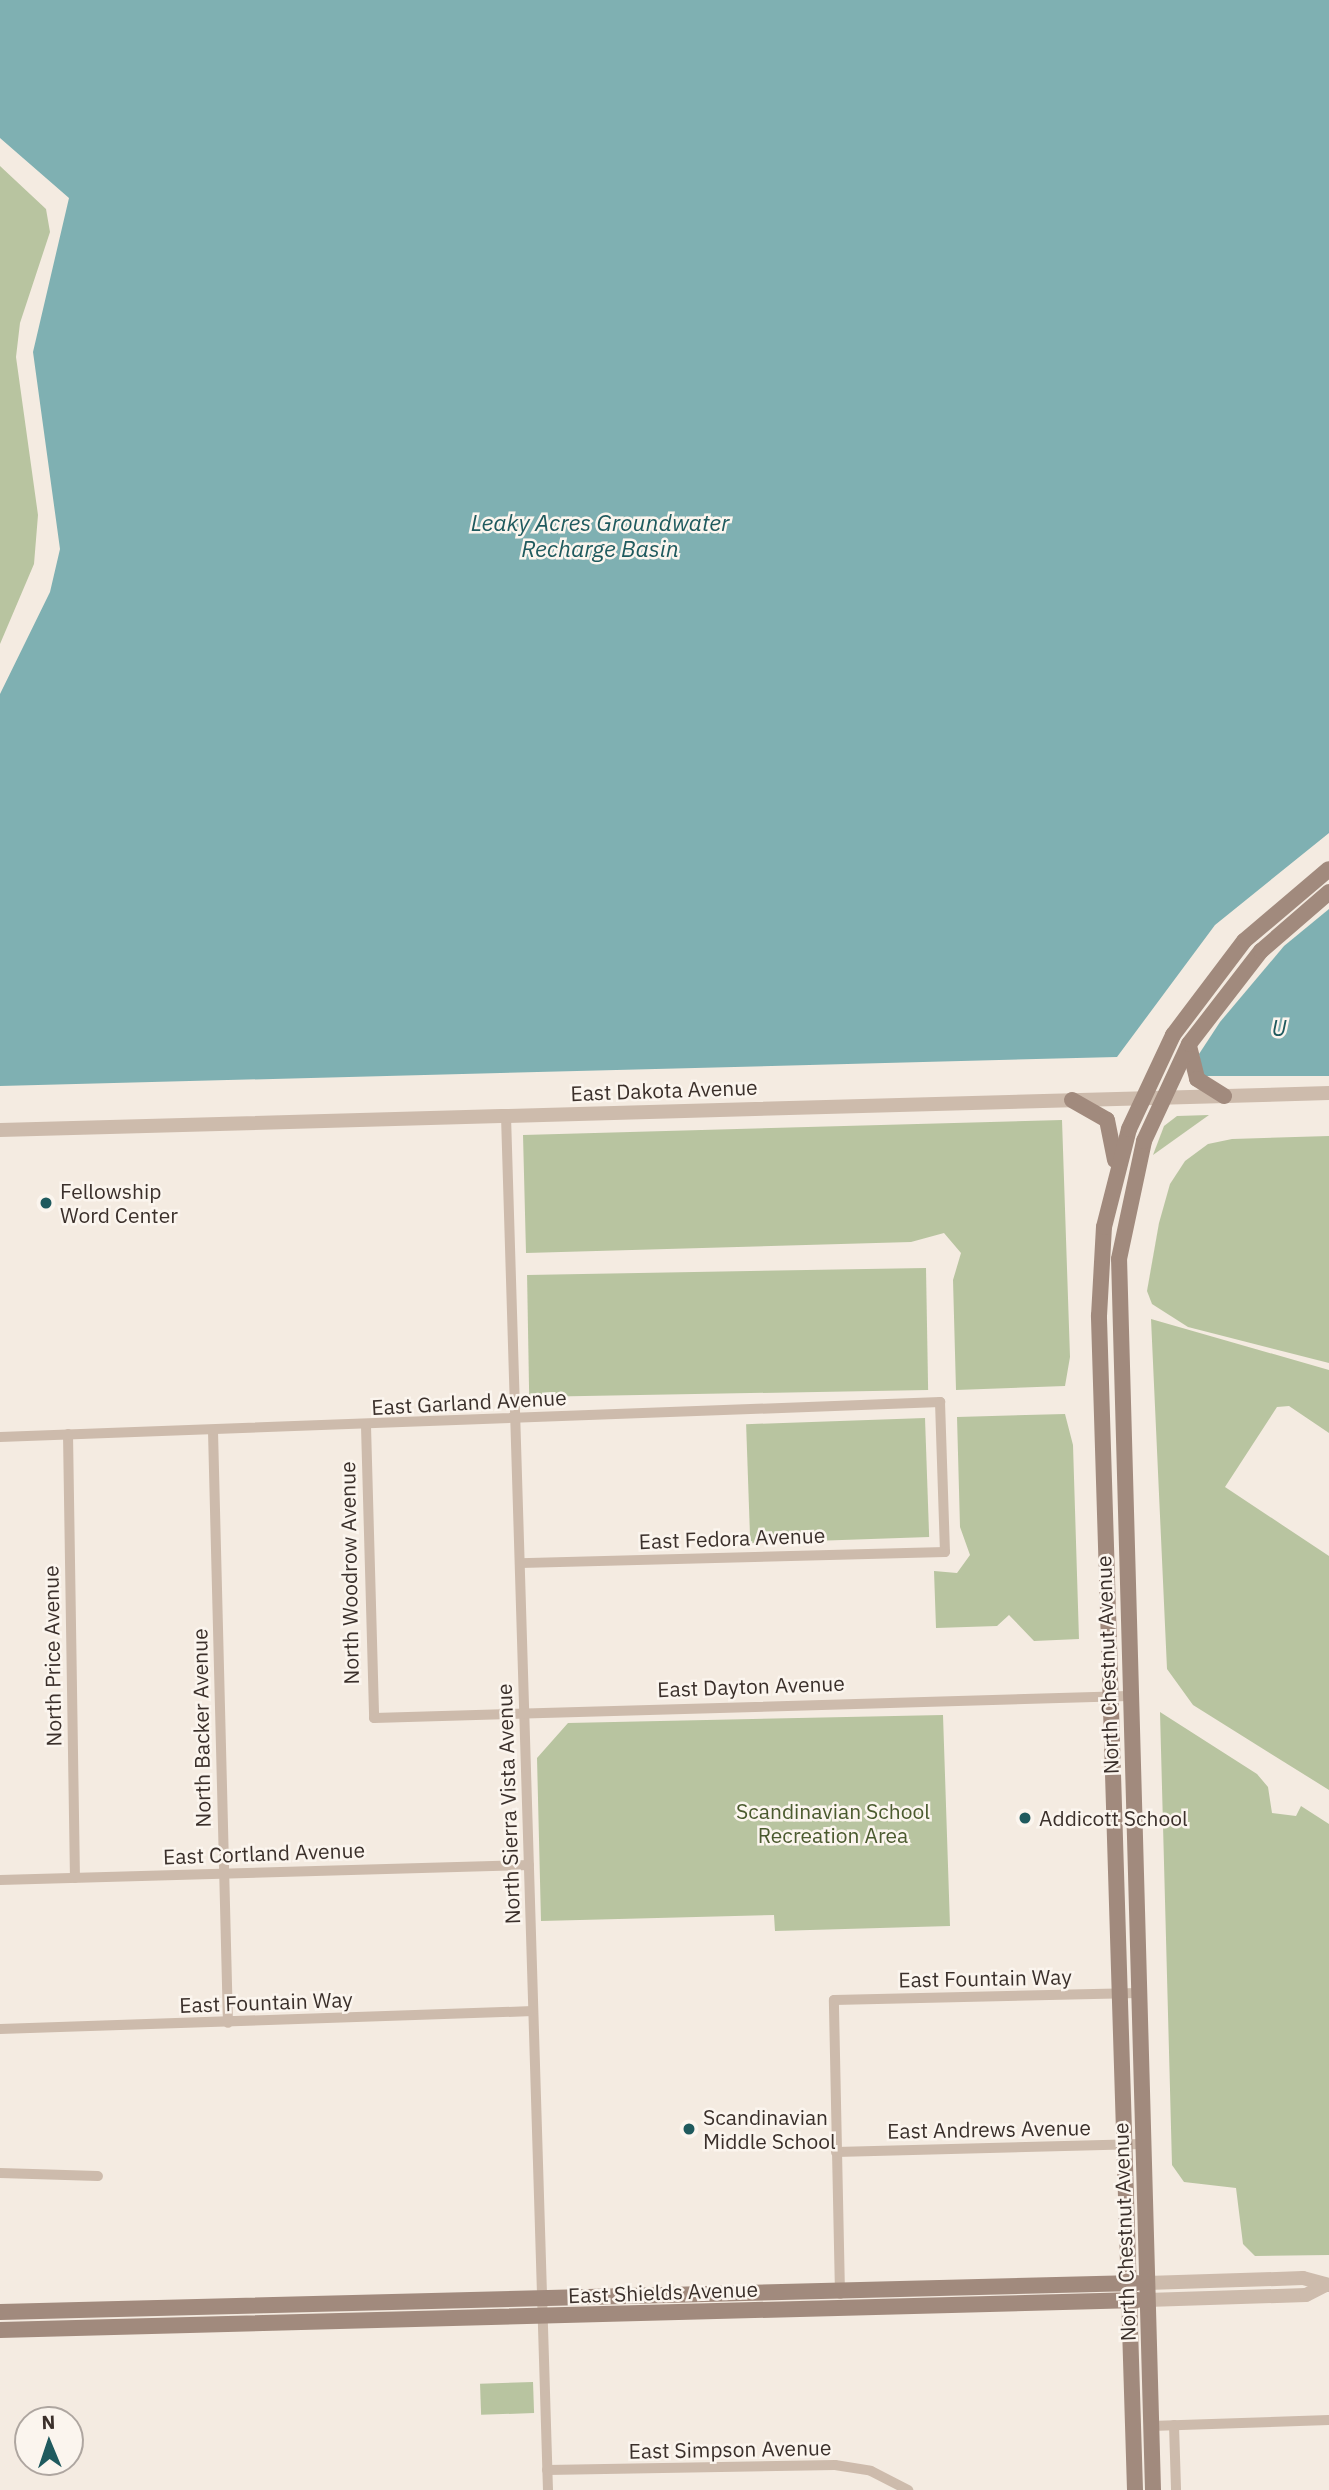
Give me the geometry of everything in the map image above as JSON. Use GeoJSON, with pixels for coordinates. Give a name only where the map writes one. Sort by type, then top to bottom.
{"type":"FeatureCollection","features":[{"type":"Feature","properties":{"kind":"main road","name":"North Chestnut Avenue"},"geometry":{"type":"LineString","coordinates":[[1135,2490],[1101,1398],[1100,1276],[1116,1170],[1141,1098],[1173,1035],[1222,967],[1274,911],[1329,869]]}},
{"type":"Feature","properties":{"kind":"main road","name":"North Chestnut Avenue"},"geometry":{"type":"LineString","coordinates":[[1153,2490],[1119,1397],[1121,1241],[1138,1160],[1161,1097],[1189,1044],[1261,950],[1329,892]]}},
{"type":"Feature","properties":{"kind":"main road"},"geometry":{"type":"LineString","coordinates":[[1189,1044],[1192,1072],[1224,1096]]}},
{"type":"Feature","properties":{"kind":"main road"},"geometry":{"type":"LineString","coordinates":[[1072,1100],[1107,1120],[1116,1170]]}},
{"type":"Feature","properties":{"kind":"main road"},"geometry":{"type":"LineString","coordinates":[[1101,1398],[1119,1397]]}},
{"type":"Feature","properties":{"kind":"main road","name":"East Shields Avenue"},"geometry":{"type":"LineString","coordinates":[[0,2312],[1147,2283]]}},
{"type":"Feature","properties":{"kind":"main road","name":"East Shields Avenue"},"geometry":{"type":"LineString","coordinates":[[0,2330],[1147,2300]]}},
{"type":"Feature","properties":{"kind":"main road"},"geometry":{"type":"LineString","coordinates":[[257,2324],[328,2313],[335,2303]]}},
{"type":"Feature","properties":{"kind":"main road"},"geometry":{"type":"LineString","coordinates":[[1134,2455],[1144,2461],[1145,2490]]}},
{"type":"Feature","properties":{"kind":"street","name":"East Dakota Avenue"},"geometry":{"type":"LineString","coordinates":[[0,1130],[1329,1093]]}},
{"type":"Feature","properties":{"kind":"street","name":"North Sierra Vista Avenue"},"geometry":{"type":"LineString","coordinates":[[506,1116],[548,2490]]}},
{"type":"Feature","properties":{"kind":"street","name":"East Garland Avenue"},"geometry":{"type":"LineString","coordinates":[[0,1437],[213,1432],[940,1402],[945,1552]]}},
{"type":"Feature","properties":{"kind":"street","name":"North Woodrow Avenue"},"geometry":{"type":"LineString","coordinates":[[366,1426],[374,1718]]}},
{"type":"Feature","properties":{"kind":"street","name":"North Backer Avenue"},"geometry":{"type":"LineString","coordinates":[[213,1432],[228,2023]]}},
{"type":"Feature","properties":{"kind":"street","name":"North Price Avenue"},"geometry":{"type":"LineString","coordinates":[[68,1434],[75,1878]]}},
{"type":"Feature","properties":{"kind":"street","name":"East Fedora Avenue"},"geometry":{"type":"LineString","coordinates":[[520,1563],[945,1552]]}},
{"type":"Feature","properties":{"kind":"street","name":"East Dayton Avenue"},"geometry":{"type":"LineString","coordinates":[[374,1718],[1129,1696]]}},
{"type":"Feature","properties":{"kind":"street","name":"East Cortland Avenue"},"geometry":{"type":"LineString","coordinates":[[0,1880],[529,1865]]}},
{"type":"Feature","properties":{"kind":"street","name":"East Fountain Way"},"geometry":{"type":"LineString","coordinates":[[836,2152],[834,2000],[1138,1993]]}},
{"type":"Feature","properties":{"kind":"street","name":"East Fountain Way"},"geometry":{"type":"LineString","coordinates":[[0,2029],[533,2011]]}},
{"type":"Feature","properties":{"kind":"street","name":"East Andrews Avenue"},"geometry":{"type":"LineString","coordinates":[[836,2152],[1142,2144]]}},
{"type":"Feature","properties":{"kind":"street"},"geometry":{"type":"LineString","coordinates":[[836,2152],[840,2308]]}},
{"type":"Feature","properties":{"kind":"street"},"geometry":{"type":"LineString","coordinates":[[0,2173],[99,2176]]}},
{"type":"Feature","properties":{"kind":"street","name":"East Shields Avenue"},"geometry":{"type":"LineString","coordinates":[[1147,2283],[1303,2278],[1327,2285]]}},
{"type":"Feature","properties":{"kind":"street","name":"East Shields Avenue"},"geometry":{"type":"LineString","coordinates":[[1147,2300],[1306,2295],[1327,2285]]}},
{"type":"Feature","properties":{"kind":"street"},"geometry":{"type":"LineString","coordinates":[[1151,2426],[1329,2420]]}},
{"type":"Feature","properties":{"kind":"street"},"geometry":{"type":"LineString","coordinates":[[1174,2425],[1176,2490]]}},
{"type":"Feature","properties":{"kind":"street","name":"East Simpson Avenue"},"geometry":{"type":"LineString","coordinates":[[547,2470],[835,2465],[871,2471],[908,2490]]}},
{"type":"Feature","properties":{"kind":"green space"},"geometry":{"type":"Polygon","coordinates":[[[0,166],[46,209],[50,232],[20,323],[16,357],[38,515],[34,564],[0,644],[0,166]]]}},
{"type":"Feature","properties":{"kind":"green space"},"geometry":{"type":"Polygon","coordinates":[[[1209,1115],[1153,1155],[1164,1126],[1177,1116],[1209,1115]]]}},
{"type":"Feature","properties":{"kind":"green space"},"geometry":{"type":"Polygon","coordinates":[[[1062,1120],[1070,1357],[1065,1386],[956,1390],[953,1280],[961,1253],[944,1233],[911,1242],[526,1253],[523,1135],[1062,1120]]]}},
{"type":"Feature","properties":{"kind":"green space"},"geometry":{"type":"Polygon","coordinates":[[[1329,1136],[1329,1363],[1188,1327],[1152,1304],[1147,1291],[1159,1223],[1170,1184],[1185,1161],[1208,1144],[1232,1139],[1329,1136]]]}},
{"type":"Feature","properties":{"kind":"green space"},"geometry":{"type":"Polygon","coordinates":[[[926,1268],[928,1390],[529,1397],[527,1275],[926,1268]]]}},
{"type":"Feature","properties":{"kind":"green space"},"geometry":{"type":"Polygon","coordinates":[[[1151,1319],[1329,1370],[1329,1433],[1289,1406],[1277,1407],[1225,1487],[1329,1556],[1329,1790],[1193,1705],[1167,1669],[1151,1319]]]}},
{"type":"Feature","properties":{"kind":"green space"},"geometry":{"type":"Polygon","coordinates":[[[1065,1414],[1073,1445],[1079,1639],[1034,1641],[1009,1615],[997,1626],[936,1628],[934,1571],[957,1573],[970,1555],[960,1527],[957,1417],[1065,1414]]]}},
{"type":"Feature","properties":{"kind":"green space"},"geometry":{"type":"Polygon","coordinates":[[[925,1418],[929,1537],[750,1543],[746,1424],[925,1418]]]}},
{"type":"Feature","properties":{"kind":"green space"},"geometry":{"type":"Polygon","coordinates":[[[1160,1712],[1257,1774],[1268,1787],[1272,1813],[1296,1816],[1301,1806],[1329,1824],[1329,2255],[1255,2256],[1243,2244],[1236,2188],[1184,2182],[1172,2165],[1160,1712]]]}},
{"type":"Feature","properties":{"kind":"green space","name":"Scandinavian School Recreation Area"},"geometry":{"type":"Polygon","coordinates":[[[943,1715],[950,1926],[775,1931],[774,1915],[541,1921],[537,1758],[568,1723],[943,1715]]]}},
{"type":"Feature","properties":{"kind":"green space"},"geometry":{"type":"Polygon","coordinates":[[[533,2382],[534,2413],[481,2415],[480,2384],[533,2382]]]}},
{"type":"Feature","properties":{"kind":"water","name":"Leaky Acres Groundwater Recharge Basin"},"geometry":{"type":"Polygon","coordinates":[[[0,0],[1329,0],[1329,833],[1215,925],[1117,1057],[0,1086],[0,694],[50,592],[60,549],[33,352],[69,198],[0,138],[0,0]]]}},
{"type":"Feature","properties":{"kind":"water","name":"U"},"geometry":{"type":"Polygon","coordinates":[[[1329,909],[1329,1076],[1203,1076],[1199,1054],[1220,1022],[1284,946],[1329,909]]]}},
{"type":"Feature","properties":{"kind":"place","name":"Fellowship Word Center"},"geometry":{"type":"Point","coordinates":[46,1203]}},
{"type":"Feature","properties":{"kind":"place","name":"Addicott School"},"geometry":{"type":"Point","coordinates":[1025,1818]}},
{"type":"Feature","properties":{"kind":"place","name":"Scandinavian Middle School"},"geometry":{"type":"Point","coordinates":[689,2129]}}]}
